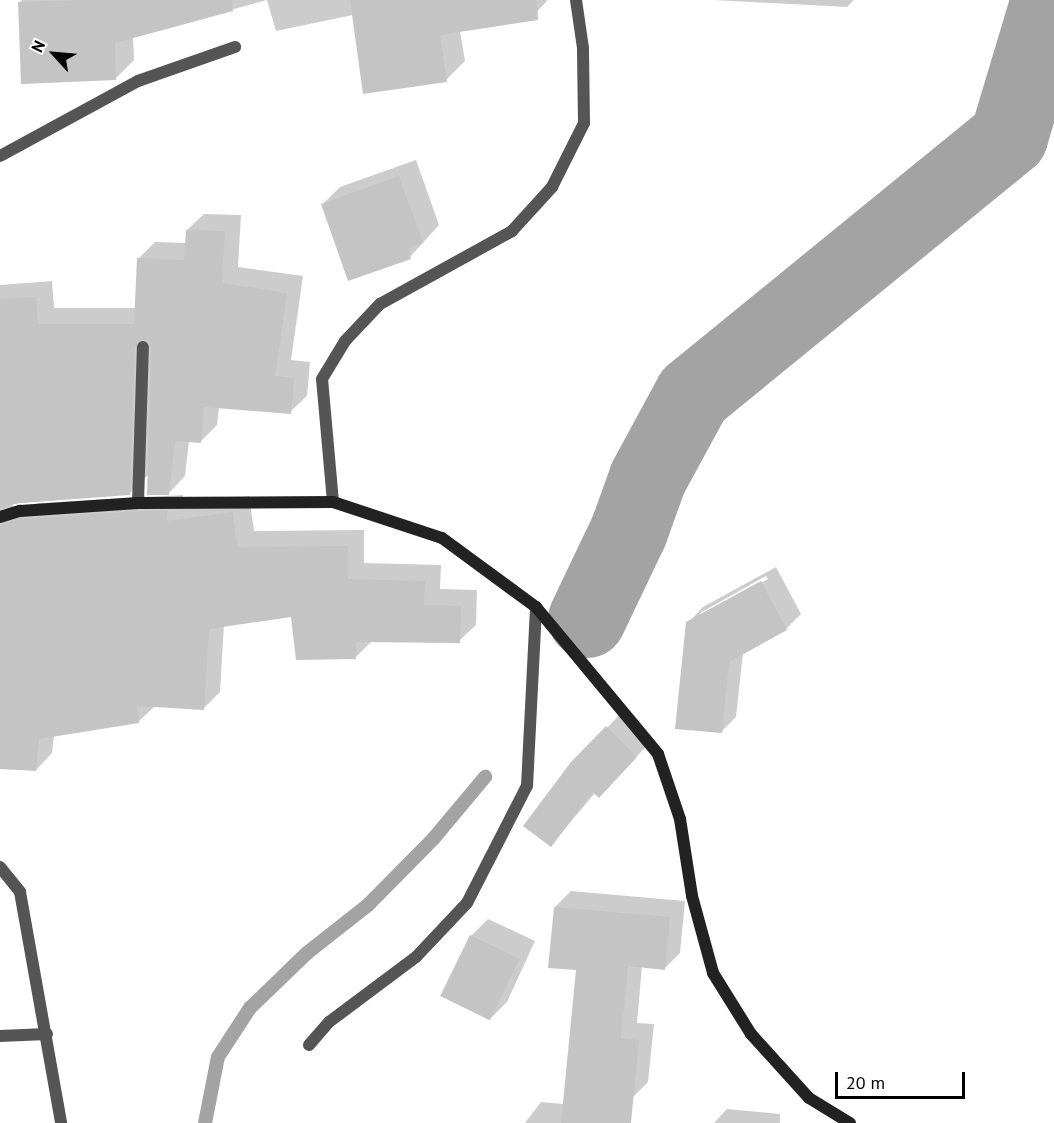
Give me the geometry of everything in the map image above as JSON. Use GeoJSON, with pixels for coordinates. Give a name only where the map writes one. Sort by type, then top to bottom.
{"type":"FeatureCollection","features":[{"type":"Feature","properties":{"kind":"street"},"geometry":{"type":"LineString","coordinates":[[333,502],[322,379],[345,341],[380,304],[512,231],[552,187],[584,123],[583,48],[576,0]]}},
{"type":"Feature","properties":{"kind":"street"},"geometry":{"type":"LineString","coordinates":[[0,156],[138,81],[235,47]]}},
{"type":"Feature","properties":{"kind":"street"},"geometry":{"type":"LineString","coordinates":[[138,502],[143,347]]}},
{"type":"Feature","properties":{"kind":"street"},"geometry":{"type":"LineString","coordinates":[[0,517],[20,511],[138,502],[333,502],[442,538],[536,607],[658,754],[680,819],[692,896],[713,973],[751,1034],[809,1098],[850,1123]]}},
{"type":"Feature","properties":{"kind":"street"},"geometry":{"type":"LineString","coordinates":[[309,1044],[329,1022],[416,957],[467,903],[527,786],[536,607]]}},
{"type":"Feature","properties":{"kind":"street"},"geometry":{"type":"LineString","coordinates":[[0,867],[20,892],[62,1123]]}},
{"type":"Feature","properties":{"kind":"street"},"geometry":{"type":"LineString","coordinates":[[0,1036],[47,1034]]}},
{"type":"Feature","properties":{"kind":"building"},"geometry":{"type":"Polygon","coordinates":[[[232,0],[233,11],[115,43],[116,80],[21,84],[18,2],[232,0]]]}},
{"type":"Feature","properties":{"kind":"building"},"geometry":{"type":"Polygon","coordinates":[[[350,0],[537,0],[538,20],[440,35],[447,82],[363,94],[350,0]]]}},
{"type":"Feature","properties":{"kind":"building"},"geometry":{"type":"Polygon","coordinates":[[[399,176],[423,243],[408,248],[411,259],[348,281],[321,204],[399,176]]]}},
{"type":"Feature","properties":{"kind":"building"},"geometry":{"type":"Polygon","coordinates":[[[186,230],[225,231],[222,283],[287,293],[275,376],[294,378],[291,414],[204,407],[201,443],[175,441],[169,495],[147,495],[151,347],[148,340],[140,340],[135,347],[130,495],[19,503],[0,508],[0,299],[36,297],[38,324],[134,324],[137,258],[184,260],[186,230]]]}},
{"type":"Feature","properties":{"kind":"building"},"geometry":{"type":"Polygon","coordinates":[[[168,511],[167,521],[233,512],[237,547],[348,546],[348,579],[425,581],[424,605],[461,606],[460,643],[356,642],[356,659],[296,660],[291,617],[209,629],[204,710],[137,706],[139,723],[39,739],[36,771],[0,769],[0,525],[21,519],[168,511]]]}},
{"type":"Feature","properties":{"kind":"building"},"geometry":{"type":"Polygon","coordinates":[[[761,581],[787,630],[729,662],[722,733],[675,729],[686,622],[761,581]]]}},
{"type":"Feature","properties":{"kind":"building"},"geometry":{"type":"Polygon","coordinates":[[[606,726],[637,757],[599,798],[593,792],[551,847],[523,826],[571,762],[606,726]]]}},
{"type":"Feature","properties":{"kind":"building"},"geometry":{"type":"Polygon","coordinates":[[[554,907],[670,917],[665,970],[628,966],[621,1038],[639,1040],[631,1123],[561,1123],[576,970],[548,968],[554,907]]]}},
{"type":"Feature","properties":{"kind":"building"},"geometry":{"type":"Polygon","coordinates":[[[470,935],[519,959],[490,1020],[440,996],[470,935]]]}},
{"type":"Feature","properties":{"kind":"waterway"},"geometry":{"type":"LineString","coordinates":[[587,619],[629,531],[648,478],[693,395],[1009,137],[1050,0]]}},
{"type":"Feature","properties":{"kind":"waterway"},"geometry":{"type":"LineString","coordinates":[[205,1123],[218,1057],[250,1008],[307,953],[368,905],[434,838],[485,777]]}}]}
